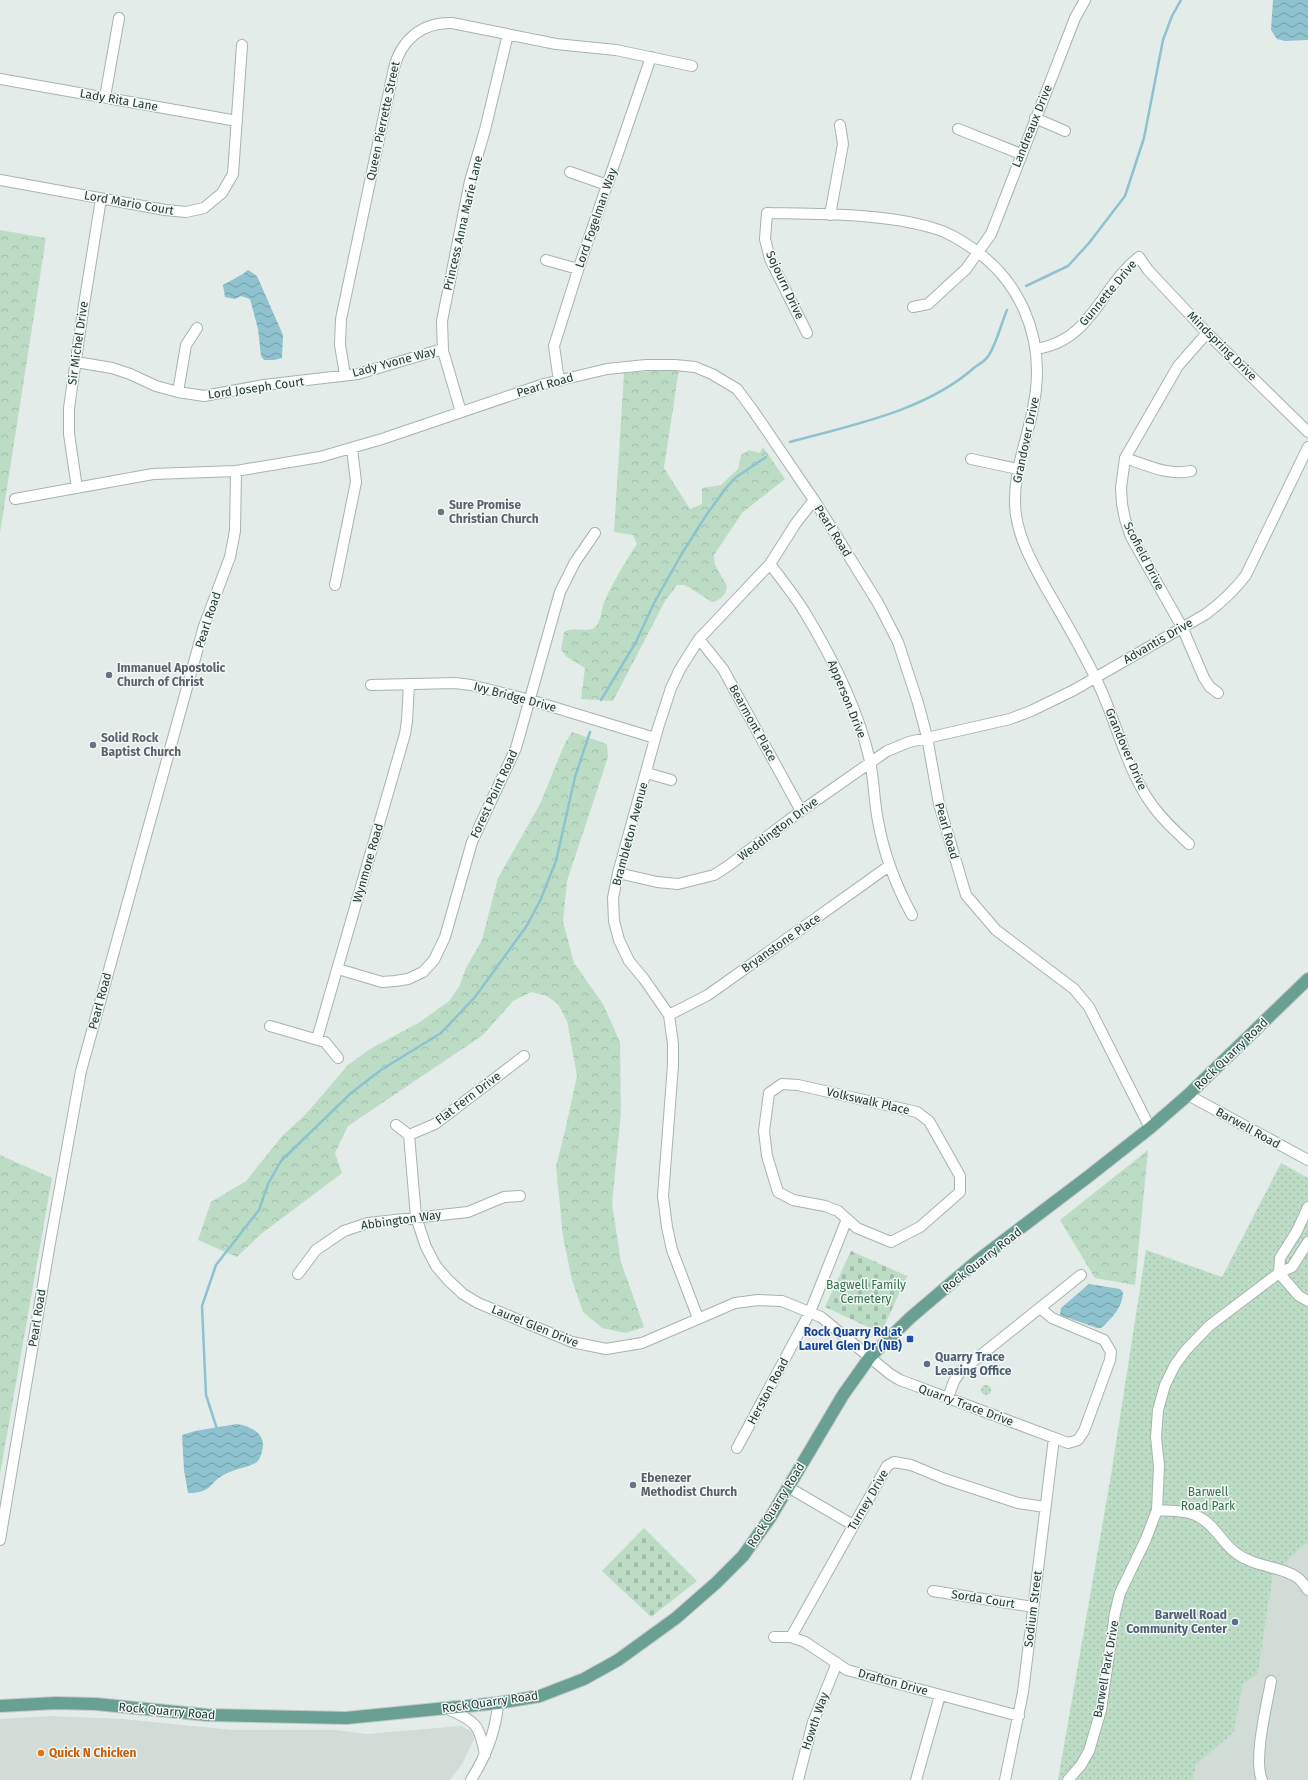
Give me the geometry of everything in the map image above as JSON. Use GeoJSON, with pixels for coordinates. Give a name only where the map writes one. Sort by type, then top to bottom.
{"type":"FeatureCollection","features":[{"type":"Feature","properties":{"kind":"main road","name":"Rock Quarry Road"},"geometry":{"type":"LineString","coordinates":[[0,1706],[56,1703],[207,1715],[346,1718],[498,1703],[540,1696],[584,1679],[618,1660],[676,1618],[716,1583],[743,1556],[761,1533],[830,1415],[870,1357],[910,1318],[977,1261],[1150,1128],[1188,1094],[1308,979]]}},
{"type":"Feature","properties":{"kind":"street","name":"Landreaux Drive"},"geometry":{"type":"LineString","coordinates":[[913,307],[928,304],[966,269],[991,234],[1075,18],[1085,0]]}},
{"type":"Feature","properties":{"kind":"street"},"geometry":{"type":"LineString","coordinates":[[105,97],[119,18]]}},
{"type":"Feature","properties":{"kind":"street","name":"Queen Pierrette Street"},"geometry":{"type":"LineString","coordinates":[[345,375],[340,345],[341,319],[394,68],[400,51],[415,34],[426,27],[440,23],[458,23],[556,44],[616,50],[692,66]]}},
{"type":"Feature","properties":{"kind":"street","name":"Princess Anna Marie Lane"},"geometry":{"type":"LineString","coordinates":[[461,412],[442,349],[441,330],[445,303],[470,181],[485,130],[508,34]]}},
{"type":"Feature","properties":{"kind":"street","name":"Lord Mario Court"},"geometry":{"type":"LineString","coordinates":[[0,180],[101,199],[186,212],[204,208],[222,193],[233,174],[242,45]]}},
{"type":"Feature","properties":{"kind":"street","name":"Lord Fogelman Way"},"geometry":{"type":"LineString","coordinates":[[559,380],[554,346],[578,270],[651,57]]}},
{"type":"Feature","properties":{"kind":"street","name":"Lady Rita Lane"},"geometry":{"type":"LineString","coordinates":[[0,79],[237,121]]}},
{"type":"Feature","properties":{"kind":"street"},"geometry":{"type":"LineString","coordinates":[[1035,118],[1065,131]]}},
{"type":"Feature","properties":{"kind":"street"},"geometry":{"type":"LineString","coordinates":[[830,215],[843,144],[840,125]]}},
{"type":"Feature","properties":{"kind":"street"},"geometry":{"type":"LineString","coordinates":[[958,129],[1021,154]]}},
{"type":"Feature","properties":{"kind":"street"},"geometry":{"type":"LineString","coordinates":[[570,172],[607,185]]}},
{"type":"Feature","properties":{"kind":"street","name":"Sir Michel Drive"},"geometry":{"type":"LineString","coordinates":[[78,488],[70,434],[69,408],[101,199]]}},
{"type":"Feature","properties":{"kind":"street","name":"Grandover Drive"},"geometry":{"type":"LineString","coordinates":[[766,213],[889,219],[934,228],[956,237],[978,252],[996,268],[1013,288],[1024,306],[1032,330],[1036,349],[1037,367],[1033,408],[1018,469],[1015,493],[1016,515],[1021,536],[1031,560],[1096,678],[1139,784],[1167,824],[1189,844]]}},
{"type":"Feature","properties":{"kind":"street","name":"Sojourn Drive"},"geometry":{"type":"LineString","coordinates":[[766,213],[765,239],[770,259],[807,332]]}},
{"type":"Feature","properties":{"kind":"street","name":"Gunnette Drive"},"geometry":{"type":"LineString","coordinates":[[1036,349],[1059,344],[1072,335],[1096,309],[1129,265],[1139,257]]}},
{"type":"Feature","properties":{"kind":"street","name":"Mindspring Drive"},"geometry":{"type":"LineString","coordinates":[[1139,257],[1148,270],[1208,333],[1308,432]]}},
{"type":"Feature","properties":{"kind":"street"},"geometry":{"type":"LineString","coordinates":[[546,260],[578,270]]}},
{"type":"Feature","properties":{"kind":"street"},"geometry":{"type":"LineString","coordinates":[[178,392],[186,345],[197,328]]}},
{"type":"Feature","properties":{"kind":"street","name":"Scofield Drive"},"geometry":{"type":"LineString","coordinates":[[1208,333],[1178,366],[1125,458],[1121,488],[1125,519],[1132,537],[1182,627],[1204,678],[1210,687],[1218,693]]}},
{"type":"Feature","properties":{"kind":"street","name":"Lady Yvone Way"},"geometry":{"type":"LineString","coordinates":[[345,375],[376,369],[442,349]]}},
{"type":"Feature","properties":{"kind":"street","name":"Lord Joseph Court"},"geometry":{"type":"LineString","coordinates":[[76,362],[112,368],[130,374],[156,386],[178,392],[204,396],[264,385],[345,375]]}},
{"type":"Feature","properties":{"kind":"street","name":"Pearl Road"},"geometry":{"type":"LineString","coordinates":[[15,499],[152,474],[236,470],[320,458],[544,384],[607,369],[646,364],[675,365],[695,367],[712,374],[736,389],[760,421],[814,500],[878,603],[898,642],[918,703],[927,737],[939,804],[966,895],[996,930],[1074,989],[1089,1007],[1150,1128]]}},
{"type":"Feature","properties":{"kind":"street","name":"Advantis Drive"},"geometry":{"type":"LineString","coordinates":[[927,737],[1010,718],[1031,711],[1096,678],[1222,602],[1234,591],[1246,575],[1308,447]]}},
{"type":"Feature","properties":{"kind":"street"},"geometry":{"type":"LineString","coordinates":[[335,585],[356,482],[352,448]]}},
{"type":"Feature","properties":{"kind":"street"},"geometry":{"type":"LineString","coordinates":[[1125,458],[1169,473],[1180,474],[1190,471]]}},
{"type":"Feature","properties":{"kind":"street"},"geometry":{"type":"LineString","coordinates":[[971,459],[1018,469]]}},
{"type":"Feature","properties":{"kind":"street","name":"Pearl Road"},"geometry":{"type":"LineString","coordinates":[[0,1540],[48,1251],[81,1071],[204,626],[230,557],[235,531],[236,470]]}},
{"type":"Feature","properties":{"kind":"street","name":"Brambleton Avenue"},"geometry":{"type":"LineString","coordinates":[[698,1318],[672,1250],[662,1196],[673,1065],[673,1044],[669,1015],[644,979],[629,961],[619,940],[614,921],[613,898],[618,872],[670,688],[699,639],[770,564],[796,523],[814,500]]}},
{"type":"Feature","properties":{"kind":"street","name":"Forest Point Road"},"geometry":{"type":"LineString","coordinates":[[338,969],[382,982],[395,982],[408,979],[423,972],[434,960],[445,937],[472,842],[516,748],[560,592],[575,562],[595,533]]}},
{"type":"Feature","properties":{"kind":"street","name":"Apperson Drive"},"geometry":{"type":"LineString","coordinates":[[770,564],[804,610],[835,666],[858,721],[870,762],[878,823],[890,866],[901,894],[912,915]]}},
{"type":"Feature","properties":{"kind":"street","name":"Bearmont Place"},"geometry":{"type":"LineString","coordinates":[[699,639],[723,670],[801,811]]}},
{"type":"Feature","properties":{"kind":"street","name":"Ivy Bridge Drive"},"geometry":{"type":"LineString","coordinates":[[371,685],[455,683],[471,685],[530,700],[655,738]]}},
{"type":"Feature","properties":{"kind":"street","name":"Wynmore Road"},"geometry":{"type":"LineString","coordinates":[[317,1039],[405,734],[409,684]]}},
{"type":"Feature","properties":{"kind":"street","name":"Weddington Drive"},"geometry":{"type":"LineString","coordinates":[[618,872],[657,882],[678,884],[714,874],[728,866],[801,811],[870,762],[902,744],[927,737]]}},
{"type":"Feature","properties":{"kind":"street"},"geometry":{"type":"LineString","coordinates":[[646,773],[671,780]]}},
{"type":"Feature","properties":{"kind":"street","name":"Bryanstone Place"},"geometry":{"type":"LineString","coordinates":[[669,1015],[708,995],[890,866]]}},
{"type":"Feature","properties":{"kind":"street"},"geometry":{"type":"LineString","coordinates":[[270,1026],[325,1042],[338,1058]]}},
{"type":"Feature","properties":{"kind":"street","name":"Flat Fern Drive"},"geometry":{"type":"LineString","coordinates":[[409,1135],[435,1124],[524,1056]]}},
{"type":"Feature","properties":{"kind":"street","name":"Volkswalk Place"},"geometry":{"type":"LineString","coordinates":[[782,1084],[798,1085],[918,1112],[929,1121],[960,1176],[960,1192],[920,1227],[891,1242],[857,1228],[847,1219],[838,1211],[825,1206],[793,1200],[778,1192],[767,1156],[764,1131],[769,1093],[782,1084]]}},
{"type":"Feature","properties":{"kind":"street","name":"Barwell Road"},"geometry":{"type":"LineString","coordinates":[[1188,1094],[1308,1160]]}},
{"type":"Feature","properties":{"kind":"street"},"geometry":{"type":"LineString","coordinates":[[396,1124],[409,1135]]}},
{"type":"Feature","properties":{"kind":"street","name":"Laurel Glen Drive"},"geometry":{"type":"LineString","coordinates":[[409,1135],[416,1217],[426,1247],[436,1266],[463,1294],[478,1303],[572,1342],[606,1349],[642,1343],[698,1318],[735,1304],[758,1300],[782,1301],[821,1317],[870,1357]]}},
{"type":"Feature","properties":{"kind":"street","name":"Abbington Way"},"geometry":{"type":"LineString","coordinates":[[298,1274],[316,1250],[344,1231],[368,1223],[468,1212],[504,1197],[520,1196]]}},
{"type":"Feature","properties":{"kind":"street"},"geometry":{"type":"LineString","coordinates":[[1308,1207],[1297,1231],[1280,1258],[1279,1273],[1299,1296],[1308,1301]]}},
{"type":"Feature","properties":{"kind":"street","name":"Herston Road"},"geometry":{"type":"LineString","coordinates":[[737,1448],[810,1312],[847,1219]]}},
{"type":"Feature","properties":{"kind":"street","name":"Barwell Park Drive"},"geometry":{"type":"LineString","coordinates":[[1068,1780],[1081,1765],[1089,1751],[1101,1710],[1115,1613],[1120,1593],[1146,1539],[1157,1510],[1160,1466],[1156,1437],[1158,1410],[1165,1385],[1175,1365],[1186,1350],[1209,1326],[1279,1273],[1292,1267],[1308,1242]]}},
{"type":"Feature","properties":{"kind":"street"},"geometry":{"type":"LineString","coordinates":[[948,1398],[954,1382],[961,1371],[1081,1275]]}},
{"type":"Feature","properties":{"kind":"street","name":"Quarry Trace Drive"},"geometry":{"type":"LineString","coordinates":[[870,1357],[890,1374],[900,1380],[1068,1443],[1078,1440],[1084,1431],[1110,1360],[1111,1352],[1104,1340],[1052,1318],[1040,1308]]}},
{"type":"Feature","properties":{"kind":"street","name":"Sodium Street"},"geometry":{"type":"LineString","coordinates":[[1005,1780],[1023,1692],[1054,1438]]}},
{"type":"Feature","properties":{"kind":"street","name":"Turney Drive"},"geometry":{"type":"LineString","coordinates":[[791,1637],[882,1472],[887,1466],[894,1462],[911,1465],[945,1479],[1018,1503],[1045,1507]]}},
{"type":"Feature","properties":{"kind":"street"},"geometry":{"type":"LineString","coordinates":[[788,1487],[853,1525]]}},
{"type":"Feature","properties":{"kind":"street"},"geometry":{"type":"LineString","coordinates":[[1157,1510],[1183,1512],[1199,1516],[1212,1526],[1223,1541],[1236,1553],[1250,1561],[1286,1572],[1299,1578],[1306,1585]]}},
{"type":"Feature","properties":{"kind":"street","name":"Sorda Court"},"geometry":{"type":"LineString","coordinates":[[933,1591],[1034,1607]]}},
{"type":"Feature","properties":{"kind":"street","name":"Drafton Drive"},"geometry":{"type":"LineString","coordinates":[[774,1637],[791,1637],[804,1642],[847,1670],[1019,1716]]}},
{"type":"Feature","properties":{"kind":"street","name":"Howth Way"},"geometry":{"type":"LineString","coordinates":[[798,1780],[813,1722],[837,1663]]}},
{"type":"Feature","properties":{"kind":"street"},"geometry":{"type":"LineString","coordinates":[[1262,1780],[1258,1759],[1271,1681]]}},
{"type":"Feature","properties":{"kind":"street"},"geometry":{"type":"LineString","coordinates":[[916,1780],[940,1695]]}},
{"type":"Feature","properties":{"kind":"street"},"geometry":{"type":"LineString","coordinates":[[471,1780],[485,1755],[494,1731],[498,1703]]}},
{"type":"Feature","properties":{"kind":"street"},"geometry":{"type":"LineString","coordinates":[[446,1708],[471,1721],[477,1727],[482,1738],[485,1755]]}},
{"type":"Feature","properties":{"kind":"shaded area"},"geometry":{"type":"Polygon","coordinates":[[[1305,1544],[1308,1545],[1308,1780],[1193,1780],[1196,1765],[1234,1732],[1243,1684],[1258,1674],[1273,1575],[1305,1544]]]}},
{"type":"Feature","properties":{"kind":"shaded area"},"geometry":{"type":"Polygon","coordinates":[[[51,1716],[122,1719],[233,1730],[335,1730],[367,1734],[461,1726],[471,1731],[474,1739],[462,1764],[450,1780],[0,1780],[0,1719],[51,1716]]]}},
{"type":"Feature","properties":{"kind":"green space"},"geometry":{"type":"Polygon","coordinates":[[[0,230],[46,238],[0,533],[0,230]]]}},
{"type":"Feature","properties":{"kind":"green space"},"geometry":{"type":"Polygon","coordinates":[[[679,369],[664,468],[690,509],[702,504],[702,488],[721,485],[738,469],[741,455],[749,450],[760,453],[763,447],[785,479],[742,513],[714,555],[715,565],[727,586],[722,597],[712,602],[685,585],[677,585],[665,601],[613,701],[581,699],[585,668],[567,657],[561,650],[564,632],[568,630],[587,630],[594,628],[597,625],[608,593],[637,544],[633,535],[614,532],[624,373],[679,369]]]}},
{"type":"Feature","properties":{"kind":"green space"},"geometry":{"type":"Polygon","coordinates":[[[572,732],[607,744],[608,757],[567,881],[563,922],[574,963],[603,1004],[620,1042],[621,1112],[612,1204],[621,1262],[644,1327],[626,1333],[602,1328],[583,1312],[572,1280],[563,1237],[556,1166],[577,1076],[567,1021],[558,1004],[547,996],[531,992],[513,1001],[483,1035],[348,1126],[335,1153],[342,1173],[261,1234],[237,1257],[198,1240],[211,1202],[246,1181],[283,1135],[306,1114],[348,1065],[370,1049],[420,1022],[449,1001],[459,987],[466,968],[482,940],[498,878],[540,804],[565,743],[572,732]]]}},
{"type":"Feature","properties":{"kind":"green space"},"geometry":{"type":"Polygon","coordinates":[[[1148,1150],[1135,1285],[1095,1278],[1060,1220],[1148,1150]]]}},
{"type":"Feature","properties":{"kind":"green space"},"geometry":{"type":"Polygon","coordinates":[[[0,1155],[52,1178],[0,1474],[0,1155]]]}},
{"type":"Feature","properties":{"kind":"green space","name":"Barwell Road Park"},"geometry":{"type":"Polygon","coordinates":[[[1281,1163],[1308,1178],[1308,1545],[1305,1544],[1273,1575],[1258,1674],[1243,1684],[1234,1732],[1196,1765],[1193,1780],[1058,1780],[1111,1475],[1146,1250],[1222,1277],[1281,1163]]]}},
{"type":"Feature","properties":{"kind":"green space","name":"Bagwell Family Cemetery"},"geometry":{"type":"Polygon","coordinates":[[[851,1251],[907,1276],[881,1333],[825,1307],[851,1251]]]}},
{"type":"Feature","properties":{"kind":"green space"},"geometry":{"type":"Polygon","coordinates":[[[984,1385],[988,1385],[990,1386],[990,1394],[984,1395],[981,1392],[981,1388],[984,1385]]]}},
{"type":"Feature","properties":{"kind":"green space"},"geometry":{"type":"Polygon","coordinates":[[[644,1528],[697,1581],[651,1617],[602,1571],[644,1528]]]}},
{"type":"Feature","properties":{"kind":"water"},"geometry":{"type":"Polygon","coordinates":[[[1273,0],[1308,0],[1308,40],[1285,41],[1277,39],[1271,30],[1273,0]]]}},
{"type":"Feature","properties":{"kind":"water"},"geometry":{"type":"Polygon","coordinates":[[[248,270],[257,276],[283,335],[282,358],[264,360],[261,356],[258,329],[250,299],[241,296],[235,299],[225,297],[223,285],[248,270]]]}},
{"type":"Feature","properties":{"kind":"water"},"geometry":{"type":"Polygon","coordinates":[[[1089,1284],[1120,1289],[1123,1292],[1123,1297],[1119,1307],[1113,1316],[1101,1328],[1097,1328],[1060,1315],[1061,1308],[1089,1284]]]}},
{"type":"Feature","properties":{"kind":"water"},"geometry":{"type":"Polygon","coordinates":[[[237,1424],[252,1429],[260,1436],[263,1445],[258,1461],[254,1464],[225,1474],[210,1487],[202,1491],[188,1493],[184,1470],[182,1435],[195,1431],[237,1424]]]}},
{"type":"Feature","properties":{"kind":"waterway"},"geometry":{"type":"LineString","coordinates":[[1026,286],[1068,266],[1089,243],[1125,196],[1144,138],[1163,40],[1172,16],[1181,0]]}},
{"type":"Feature","properties":{"kind":"waterway"},"geometry":{"type":"LineString","coordinates":[[790,442],[887,415],[911,406],[956,382],[988,357],[1007,310]]}},
{"type":"Feature","properties":{"kind":"waterway"},"geometry":{"type":"LineString","coordinates":[[601,700],[636,642],[654,603],[681,555],[707,514],[735,478],[766,457]]}},
{"type":"Feature","properties":{"kind":"waterway"},"geometry":{"type":"LineString","coordinates":[[217,1429],[206,1395],[202,1306],[216,1265],[259,1210],[268,1184],[281,1161],[351,1093],[381,1070],[441,1033],[475,997],[526,927],[540,901],[556,861],[575,777],[590,732]]}},
{"type":"Feature","properties":{"kind":"place","name":"Sure Promise Christian Church"},"geometry":{"type":"Point","coordinates":[441,512]}},
{"type":"Feature","properties":{"kind":"place","name":"Immanuel Apostolic Church of Christ"},"geometry":{"type":"Point","coordinates":[109,675]}},
{"type":"Feature","properties":{"kind":"place","name":"Solid Rock Baptist Church"},"geometry":{"type":"Point","coordinates":[93,745]}},
{"type":"Feature","properties":{"kind":"place","name":"Rock Quarry Rd at Laurel Glen Dr (NB)"},"geometry":{"type":"Point","coordinates":[910,1339]}},
{"type":"Feature","properties":{"kind":"place","name":"Quarry Trace Leasing Office"},"geometry":{"type":"Point","coordinates":[927,1364]}},
{"type":"Feature","properties":{"kind":"place","name":"Ebenezer Methodist Church"},"geometry":{"type":"Point","coordinates":[633,1485]}},
{"type":"Feature","properties":{"kind":"place","name":"Barwell Road Community Center"},"geometry":{"type":"Point","coordinates":[1235,1622]}},
{"type":"Feature","properties":{"kind":"place","name":"Quick N Chicken"},"geometry":{"type":"Point","coordinates":[41,1753]}}]}
